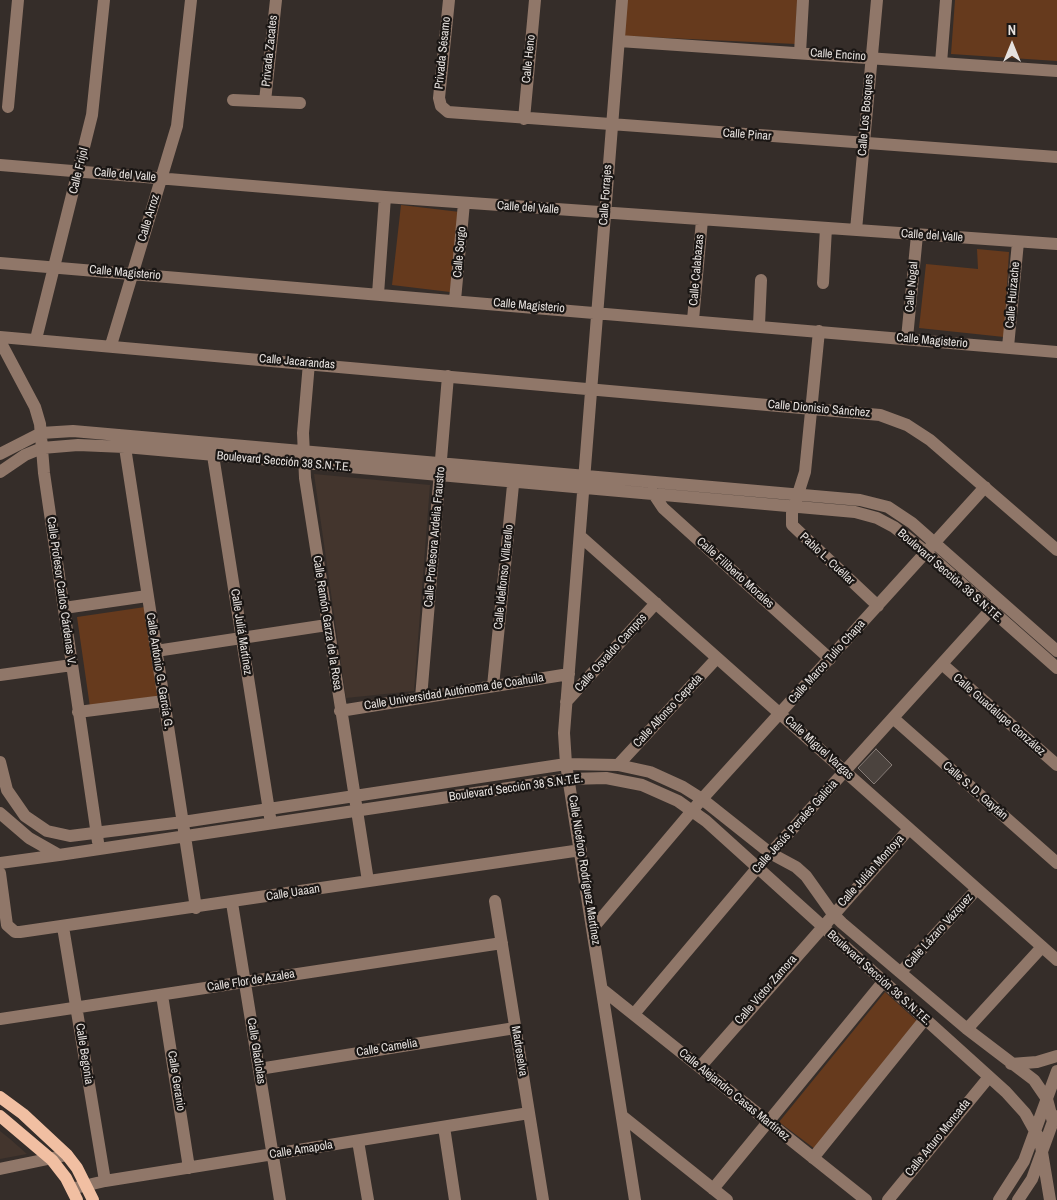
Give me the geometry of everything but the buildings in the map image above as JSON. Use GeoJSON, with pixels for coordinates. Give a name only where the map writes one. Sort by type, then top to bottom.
{"type":"FeatureCollection","features":[{"type":"Feature","properties":{"kind":"main road"},"geometry":{"type":"LineString","coordinates":[[0,1097],[23,1114],[67,1156],[86,1185],[93,1200]]}},
{"type":"Feature","properties":{"kind":"main road"},"geometry":{"type":"LineString","coordinates":[[0,1116],[52,1160],[75,1194]]}},
{"type":"Feature","properties":{"kind":"street"},"geometry":{"type":"LineString","coordinates":[[8,107],[18,0]]}},
{"type":"Feature","properties":{"kind":"street","name":"Calle Frijol"},"geometry":{"type":"LineString","coordinates":[[36,340],[92,115],[104,0]]}},
{"type":"Feature","properties":{"kind":"street","name":"Calle Arroz"},"geometry":{"type":"LineString","coordinates":[[111,345],[180,114],[191,0]]}},
{"type":"Feature","properties":{"kind":"street","name":"Privada Zacates"},"geometry":{"type":"LineString","coordinates":[[264,101],[276,0]]}},
{"type":"Feature","properties":{"kind":"street","name":"Privada Sésamo"},"geometry":{"type":"LineString","coordinates":[[440,106],[439,98],[448,0]]}},
{"type":"Feature","properties":{"kind":"street","name":"Calle Heno"},"geometry":{"type":"LineString","coordinates":[[524,119],[535,0]]}},
{"type":"Feature","properties":{"kind":"street","name":"Calle Forrajes"},"geometry":{"type":"LineString","coordinates":[[593,389],[611,125],[622,0]]}},
{"type":"Feature","properties":{"kind":"street"},"geometry":{"type":"LineString","coordinates":[[800,53],[803,0]]}},
{"type":"Feature","properties":{"kind":"street","name":"Calle Los Bosques"},"geometry":{"type":"LineString","coordinates":[[856,230],[877,0]]}},
{"type":"Feature","properties":{"kind":"street"},"geometry":{"type":"LineString","coordinates":[[941,63],[946,0]]}},
{"type":"Feature","properties":{"kind":"street","name":"Calle Encino"},"geometry":{"type":"LineString","coordinates":[[619,41],[1057,71]]}},
{"type":"Feature","properties":{"kind":"street"},"geometry":{"type":"LineString","coordinates":[[234,100],[300,103]]}},
{"type":"Feature","properties":{"kind":"street","name":"Calle Pinar"},"geometry":{"type":"LineString","coordinates":[[440,106],[453,114],[1057,157]]}},
{"type":"Feature","properties":{"kind":"street","name":"Calle del Valle"},"geometry":{"type":"LineString","coordinates":[[0,165],[605,214],[1057,244]]}},
{"type":"Feature","properties":{"kind":"street"},"geometry":{"type":"LineString","coordinates":[[378,294],[385,197]]}},
{"type":"Feature","properties":{"kind":"street","name":"Calle Sorgo"},"geometry":{"type":"LineString","coordinates":[[455,300],[464,203]]}},
{"type":"Feature","properties":{"kind":"street","name":"Calle Calabazas"},"geometry":{"type":"LineString","coordinates":[[693,320],[702,220]]}},
{"type":"Feature","properties":{"kind":"street"},"geometry":{"type":"LineString","coordinates":[[822,282],[826,228]]}},
{"type":"Feature","properties":{"kind":"street","name":"Calle Nogal"},"geometry":{"type":"LineString","coordinates":[[907,338],[917,235]]}},
{"type":"Feature","properties":{"kind":"street","name":"Calle Huizache"},"geometry":{"type":"LineString","coordinates":[[1008,347],[1018,242]]}},
{"type":"Feature","properties":{"kind":"street","name":"Calle Magisterio"},"geometry":{"type":"LineString","coordinates":[[0,263],[819,330],[1057,352]]}},
{"type":"Feature","properties":{"kind":"street"},"geometry":{"type":"LineString","coordinates":[[759,325],[762,280]]}},
{"type":"Feature","properties":{"kind":"street","name":"Pablo L. Cuéllar"},"geometry":{"type":"LineString","coordinates":[[819,330],[805,472],[791,519],[794,529],[878,606]]}},
{"type":"Feature","properties":{"kind":"street","name":"Calle Jacarandas"},"geometry":{"type":"LineString","coordinates":[[0,337],[111,345],[593,389]]}},
{"type":"Feature","properties":{"kind":"street","name":"Calle Profesor Carlos Cárdenas V."},"geometry":{"type":"LineString","coordinates":[[2,348],[34,407],[41,433],[78,712],[99,849]]}},
{"type":"Feature","properties":{"kind":"street","name":"Calle Ramón Garza de la Rosa"},"geometry":{"type":"LineString","coordinates":[[310,363],[302,450],[303,463],[368,882]]}},
{"type":"Feature","properties":{"kind":"street","name":"Calle Profesora Ardelia Fraustro"},"geometry":{"type":"LineString","coordinates":[[421,698],[448,376]]}},
{"type":"Feature","properties":{"kind":"street","name":"Calle Dionisio Sánchez"},"geometry":{"type":"LineString","coordinates":[[593,389],[866,412],[906,425],[930,440],[1057,550]]}},
{"type":"Feature","properties":{"kind":"street","name":"Calle Nicéforo Rodríguez Martínez"},"geometry":{"type":"LineString","coordinates":[[593,389],[564,734],[566,764],[635,1200]]}},
{"type":"Feature","properties":{"kind":"street","name":"Boulevard Sección 38 S.N.T.E."},"geometry":{"type":"LineString","coordinates":[[0,454],[41,433],[73,430],[648,480],[798,499],[872,516],[894,527],[927,553],[1057,668]]}},
{"type":"Feature","properties":{"kind":"street","name":"Calle Antonio G. García G."},"geometry":{"type":"LineString","coordinates":[[123,433],[196,908]]}},
{"type":"Feature","properties":{"kind":"street","name":"Calle Juliá Martínez"},"geometry":{"type":"LineString","coordinates":[[210,441],[271,823]]}},
{"type":"Feature","properties":{"kind":"street","name":"Boulevard Sección 38 S.N.T.E."},"geometry":{"type":"LineString","coordinates":[[0,472],[25,454],[42,448],[78,445],[125,447],[654,495],[860,500],[888,507],[900,514],[936,542],[1057,651]]}},
{"type":"Feature","properties":{"kind":"street","name":"Calle Idelfonso Villarello"},"geometry":{"type":"LineString","coordinates":[[493,686],[515,468]]}},
{"type":"Feature","properties":{"kind":"street","name":"Calle Filiberto Morales"},"geometry":{"type":"LineString","coordinates":[[648,480],[654,495],[663,508],[830,659]]}},
{"type":"Feature","properties":{"kind":"street","name":"Calle Marco Tulio Chapa"},"geometry":{"type":"LineString","coordinates":[[593,928],[702,799],[985,488]]}},
{"type":"Feature","properties":{"kind":"street","name":"Calle Miguel Vargas"},"geometry":{"type":"LineString","coordinates":[[580,536],[1057,960]]}},
{"type":"Feature","properties":{"kind":"street"},"geometry":{"type":"LineString","coordinates":[[64,608],[147,596]]}},
{"type":"Feature","properties":{"kind":"street","name":"Calle Jesús Perales Galicia"},"geometry":{"type":"LineString","coordinates":[[634,1014],[770,853],[1000,599]]}},
{"type":"Feature","properties":{"kind":"street","name":"Calle Osvaldo Campos"},"geometry":{"type":"LineString","coordinates":[[566,702],[656,603]]}},
{"type":"Feature","properties":{"kind":"street"},"geometry":{"type":"LineString","coordinates":[[156,651],[327,625]]}},
{"type":"Feature","properties":{"kind":"street","name":"Calle Alfonso Cepeda"},"geometry":{"type":"LineString","coordinates":[[618,765],[717,658]]}},
{"type":"Feature","properties":{"kind":"street","name":"Calle Guadalupe González"},"geometry":{"type":"LineString","coordinates":[[942,664],[1057,765]]}},
{"type":"Feature","properties":{"kind":"street"},"geometry":{"type":"LineString","coordinates":[[0,676],[72,665]]}},
{"type":"Feature","properties":{"kind":"street","name":"Calle Universidad Autónoma de Coahuila"},"geometry":{"type":"LineString","coordinates":[[340,711],[569,674]]}},
{"type":"Feature","properties":{"kind":"street"},"geometry":{"type":"LineString","coordinates":[[78,712],[164,701]]}},
{"type":"Feature","properties":{"kind":"street","name":"Calle S. D. Gaytán"},"geometry":{"type":"LineString","coordinates":[[893,718],[1057,863]]}},
{"type":"Feature","properties":{"kind":"street","name":"Boulevard Sección 38 S.N.T.E."},"geometry":{"type":"LineString","coordinates":[[0,762],[7,790],[25,816],[47,831],[59,834],[97,834],[566,764],[618,765],[666,778],[702,799],[770,853],[796,867],[806,876],[833,914],[967,1029],[1034,1080],[1047,1099],[1055,1117],[1049,1142],[1032,1179],[1018,1200]]}},
{"type":"Feature","properties":{"kind":"street","name":"Boulevard Sección 38 S.N.T.E."},"geometry":{"type":"LineString","coordinates":[[0,863],[569,779],[588,778],[624,781],[662,793],[693,811],[758,867],[988,1076],[1021,1108],[1036,1132],[1049,1142]]}},
{"type":"Feature","properties":{"kind":"street"},"geometry":{"type":"LineString","coordinates":[[0,813],[29,838],[59,855]]}},
{"type":"Feature","properties":{"kind":"street","name":"Calle Julián Montoya"},"geometry":{"type":"LineString","coordinates":[[833,914],[909,829]]}},
{"type":"Feature","properties":{"kind":"street","name":"Calle Uaaan"},"geometry":{"type":"LineString","coordinates":[[0,873],[7,925],[15,932],[20,932],[232,903],[581,850]]}},
{"type":"Feature","properties":{"kind":"street","name":"Calle Lázaro Vázquez"},"geometry":{"type":"LineString","coordinates":[[901,972],[976,889]]}},
{"type":"Feature","properties":{"kind":"street","name":"Madreselva"},"geometry":{"type":"LineString","coordinates":[[495,901],[543,1200]]}},
{"type":"Feature","properties":{"kind":"street","name":"Calle Gladiolas"},"geometry":{"type":"LineString","coordinates":[[232,903],[280,1200]]}},
{"type":"Feature","properties":{"kind":"street","name":"Calle Víctor Zamora"},"geometry":{"type":"LineString","coordinates":[[700,1067],[833,914]]}},
{"type":"Feature","properties":{"kind":"street","name":"Calle Begonia"},"geometry":{"type":"LineString","coordinates":[[63,926],[105,1181]]}},
{"type":"Feature","properties":{"kind":"street","name":"Calle Flor de Azalea"},"geometry":{"type":"LineString","coordinates":[[0,1019],[502,943]]}},
{"type":"Feature","properties":{"kind":"street"},"geometry":{"type":"LineString","coordinates":[[967,1029],[1042,947]]}},
{"type":"Feature","properties":{"kind":"street"},"geometry":{"type":"LineString","coordinates":[[713,1189],[883,982]]}},
{"type":"Feature","properties":{"kind":"street","name":"Calle Alejandro Casas Martínez"},"geometry":{"type":"LineString","coordinates":[[603,990],[866,1200]]}},
{"type":"Feature","properties":{"kind":"street","name":"Calle Geranio"},"geometry":{"type":"LineString","coordinates":[[162,995],[189,1168]]}},
{"type":"Feature","properties":{"kind":"street"},"geometry":{"type":"LineString","coordinates":[[813,1158],[925,1019]]}},
{"type":"Feature","properties":{"kind":"street","name":"Calle Camelia"},"geometry":{"type":"LineString","coordinates":[[259,1069],[515,1028]]}},
{"type":"Feature","properties":{"kind":"street"},"geometry":{"type":"LineString","coordinates":[[1011,1064],[1037,1062],[1057,1056]]}},
{"type":"Feature","properties":{"kind":"street"},"geometry":{"type":"LineString","coordinates":[[999,1200],[1017,1175],[1036,1132],[1057,1071]]}},
{"type":"Feature","properties":{"kind":"street","name":"Calle Arturo Moncada"},"geometry":{"type":"LineString","coordinates":[[888,1200],[988,1076]]}},
{"type":"Feature","properties":{"kind":"street","name":"Calle Amapola"},"geometry":{"type":"LineString","coordinates":[[75,1194],[86,1185],[105,1181],[529,1113]]}},
{"type":"Feature","properties":{"kind":"street"},"geometry":{"type":"LineString","coordinates":[[622,1116],[727,1200]]}},
{"type":"Feature","properties":{"kind":"street"},"geometry":{"type":"LineString","coordinates":[[444,1127],[456,1200]]}},
{"type":"Feature","properties":{"kind":"street"},"geometry":{"type":"LineString","coordinates":[[358,1141],[368,1200]]}},
{"type":"Feature","properties":{"kind":"street"},"geometry":{"type":"LineString","coordinates":[[1049,1142],[1050,1200]]}},
{"type":"Feature","properties":{"kind":"street"},"geometry":{"type":"LineString","coordinates":[[0,1169],[67,1156]]}},
{"type":"Feature","properties":{"kind":"shaded area"},"geometry":{"type":"Polygon","coordinates":[[[627,0],[797,0],[796,44],[624,36],[627,0]]]}},
{"type":"Feature","properties":{"kind":"shaded area"},"geometry":{"type":"Polygon","coordinates":[[[955,0],[1057,0],[1057,61],[951,54],[955,0]]]}},
{"type":"Feature","properties":{"kind":"shaded area"},"geometry":{"type":"Polygon","coordinates":[[[401,205],[460,212],[450,292],[392,285],[401,205]]]}},
{"type":"Feature","properties":{"kind":"shaded area"},"geometry":{"type":"Polygon","coordinates":[[[977,249],[1009,252],[1004,337],[919,328],[926,264],[978,269],[977,249]]]}},
{"type":"Feature","properties":{"kind":"shaded area"},"geometry":{"type":"Polygon","coordinates":[[[314,474],[430,485],[414,691],[346,698],[314,474]]]}},
{"type":"Feature","properties":{"kind":"shaded area"},"geometry":{"type":"Polygon","coordinates":[[[145,607],[159,696],[90,707],[77,617],[145,607]]]}},
{"type":"Feature","properties":{"kind":"shaded area"},"geometry":{"type":"Polygon","coordinates":[[[885,992],[917,1021],[815,1149],[779,1122],[885,992]]]}},
{"type":"Feature","properties":{"kind":"shaded area"},"geometry":{"type":"Polygon","coordinates":[[[0,1131],[10,1139],[27,1154],[0,1159],[0,1131]]]}}]}
